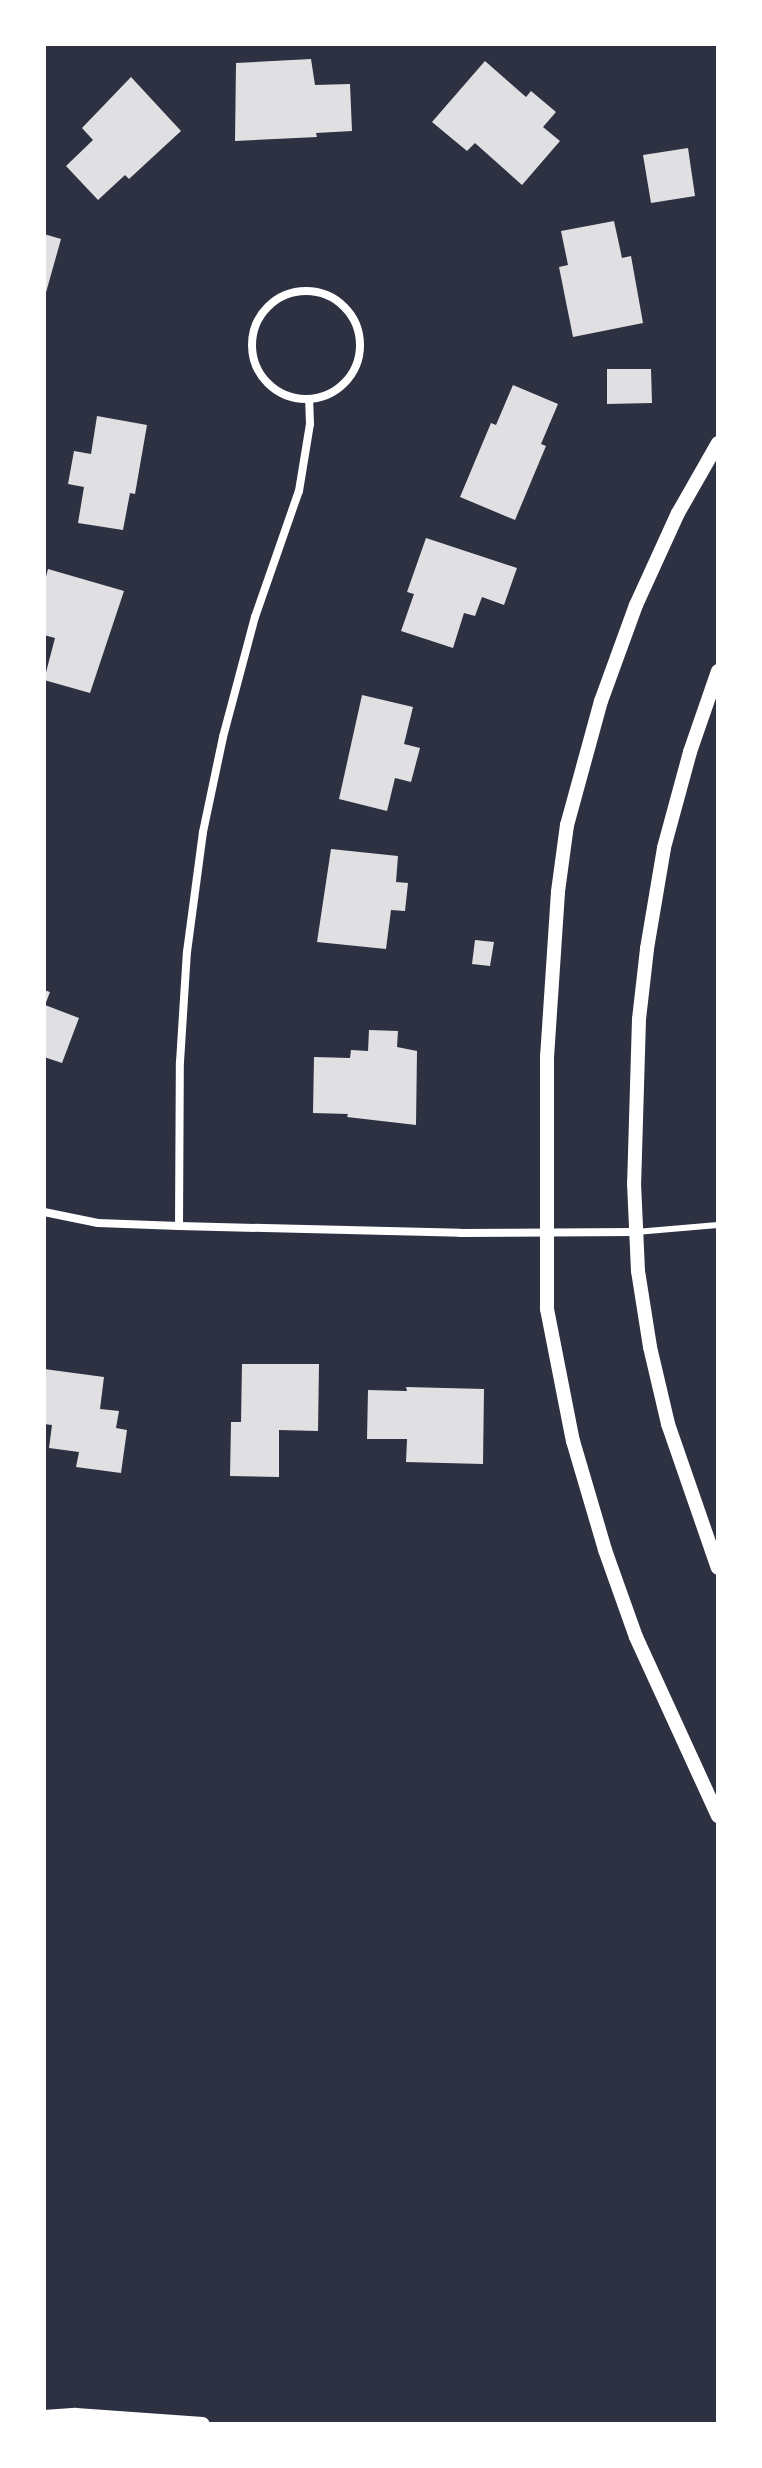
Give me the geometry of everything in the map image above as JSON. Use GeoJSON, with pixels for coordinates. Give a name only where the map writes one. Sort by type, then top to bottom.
{"type":"FeatureCollection","features":[{"type":"Feature","properties":{"kind":"street"},"geometry":{"type":"LineString","coordinates":[[303,291],[320,292],[348,311],[360,342],[351,375],[326,396],[309,399],[292,398],[270,386],[256,365],[251,348],[260,316],[286,295],[303,291]]}},
{"type":"Feature","properties":{"kind":"street"},"geometry":{"type":"LineString","coordinates":[[179,1226],[180,1062],[187,952],[203,832],[223,737],[255,617],[299,491],[310,424],[309,399]]}},
{"type":"Feature","properties":{"kind":"street"},"geometry":{"type":"LineString","coordinates":[[718,443],[678,513],[636,605],[601,701],[567,825],[547,1056],[547,1309],[573,1441],[605,1550],[636,1637],[718,1816]]}},
{"type":"Feature","properties":{"kind":"street"},"geometry":{"type":"LineString","coordinates":[[718,671],[690,752],[664,848],[647,949],[639,1019],[636,1232],[650,1347],[668,1424],[718,1568]]}},
{"type":"Feature","properties":{"kind":"street"},"geometry":{"type":"LineString","coordinates":[[44,1212],[98,1223],[179,1226],[547,1234],[636,1232]]}},
{"type":"Feature","properties":{"kind":"street"},"geometry":{"type":"LineString","coordinates":[[44,2417],[76,2415],[203,2424]]}},
{"type":"Feature","properties":{"kind":"lane"},"geometry":{"type":"LineString","coordinates":[[636,1232],[718,1225]]}},
{"type":"Feature","properties":{"kind":"building"},"geometry":{"type":"Polygon","coordinates":[[[311,59],[315,85],[350,84],[352,131],[316,133],[317,137],[235,141],[236,63],[311,59]]]}},
{"type":"Feature","properties":{"kind":"building"},"geometry":{"type":"Polygon","coordinates":[[[485,61],[526,97],[531,91],[556,112],[543,127],[560,141],[522,185],[475,143],[467,151],[432,122],[485,61]]]}},
{"type":"Feature","properties":{"kind":"building"},"geometry":{"type":"Polygon","coordinates":[[[131,77],[181,131],[129,179],[125,175],[98,200],[66,166],[93,140],[82,128],[131,77]]]}},
{"type":"Feature","properties":{"kind":"building"},"geometry":{"type":"Polygon","coordinates":[[[688,148],[695,196],[651,203],[643,155],[688,148]]]}},
{"type":"Feature","properties":{"kind":"building"},"geometry":{"type":"Polygon","coordinates":[[[614,221],[622,258],[631,256],[643,323],[573,337],[559,267],[568,265],[561,231],[614,221]]]}},
{"type":"Feature","properties":{"kind":"building"},"geometry":{"type":"Polygon","coordinates":[[[44,234],[61,239],[45,296],[44,296],[44,234]]]}},
{"type":"Feature","properties":{"kind":"building"},"geometry":{"type":"Polygon","coordinates":[[[607,369],[651,369],[652,403],[607,404],[607,369]]]}},
{"type":"Feature","properties":{"kind":"building"},"geometry":{"type":"Polygon","coordinates":[[[513,385],[558,404],[541,444],[546,446],[515,520],[460,497],[491,423],[496,425],[513,385]]]}},
{"type":"Feature","properties":{"kind":"building"},"geometry":{"type":"Polygon","coordinates":[[[97,416],[147,425],[135,494],[130,493],[123,530],[78,523],[84,487],[68,484],[74,451],[91,454],[97,416]]]}},
{"type":"Feature","properties":{"kind":"building"},"geometry":{"type":"Polygon","coordinates":[[[426,538],[517,568],[504,605],[482,597],[475,616],[464,613],[453,648],[401,631],[414,594],[407,592],[426,538]]]}},
{"type":"Feature","properties":{"kind":"building"},"geometry":{"type":"Polygon","coordinates":[[[48,569],[124,591],[90,693],[44,680],[55,638],[44,635],[44,584],[48,569]]]}},
{"type":"Feature","properties":{"kind":"building"},"geometry":{"type":"Polygon","coordinates":[[[362,695],[413,707],[404,744],[420,748],[411,782],[395,778],[387,811],[339,799],[362,695]]]}},
{"type":"Feature","properties":{"kind":"building"},"geometry":{"type":"Polygon","coordinates":[[[331,849],[398,856],[396,882],[408,883],[405,911],[391,910],[386,949],[317,942],[331,849]]]}},
{"type":"Feature","properties":{"kind":"building"},"geometry":{"type":"Polygon","coordinates":[[[475,940],[494,942],[490,966],[472,964],[475,940]]]}},
{"type":"Feature","properties":{"kind":"building"},"geometry":{"type":"Polygon","coordinates":[[[44,990],[50,992],[45,1005],[79,1018],[62,1063],[44,1057],[44,990]]]}},
{"type":"Feature","properties":{"kind":"building"},"geometry":{"type":"Polygon","coordinates":[[[369,1030],[398,1031],[397,1047],[417,1051],[416,1125],[347,1117],[348,1114],[313,1113],[314,1057],[350,1058],[351,1050],[368,1051],[369,1030]]]}},
{"type":"Feature","properties":{"kind":"building"},"geometry":{"type":"Polygon","coordinates":[[[242,1364],[319,1364],[318,1431],[279,1430],[279,1477],[230,1476],[231,1422],[241,1422],[242,1364]]]}},
{"type":"Feature","properties":{"kind":"building"},"geometry":{"type":"Polygon","coordinates":[[[44,1369],[104,1377],[100,1409],[119,1411],[116,1428],[127,1430],[121,1473],[76,1467],[79,1452],[49,1448],[52,1425],[44,1424],[44,1369]]]}},
{"type":"Feature","properties":{"kind":"building"},"geometry":{"type":"Polygon","coordinates":[[[406,1387],[484,1389],[483,1464],[406,1462],[407,1439],[367,1439],[368,1390],[407,1391],[406,1387]]]}}]}
